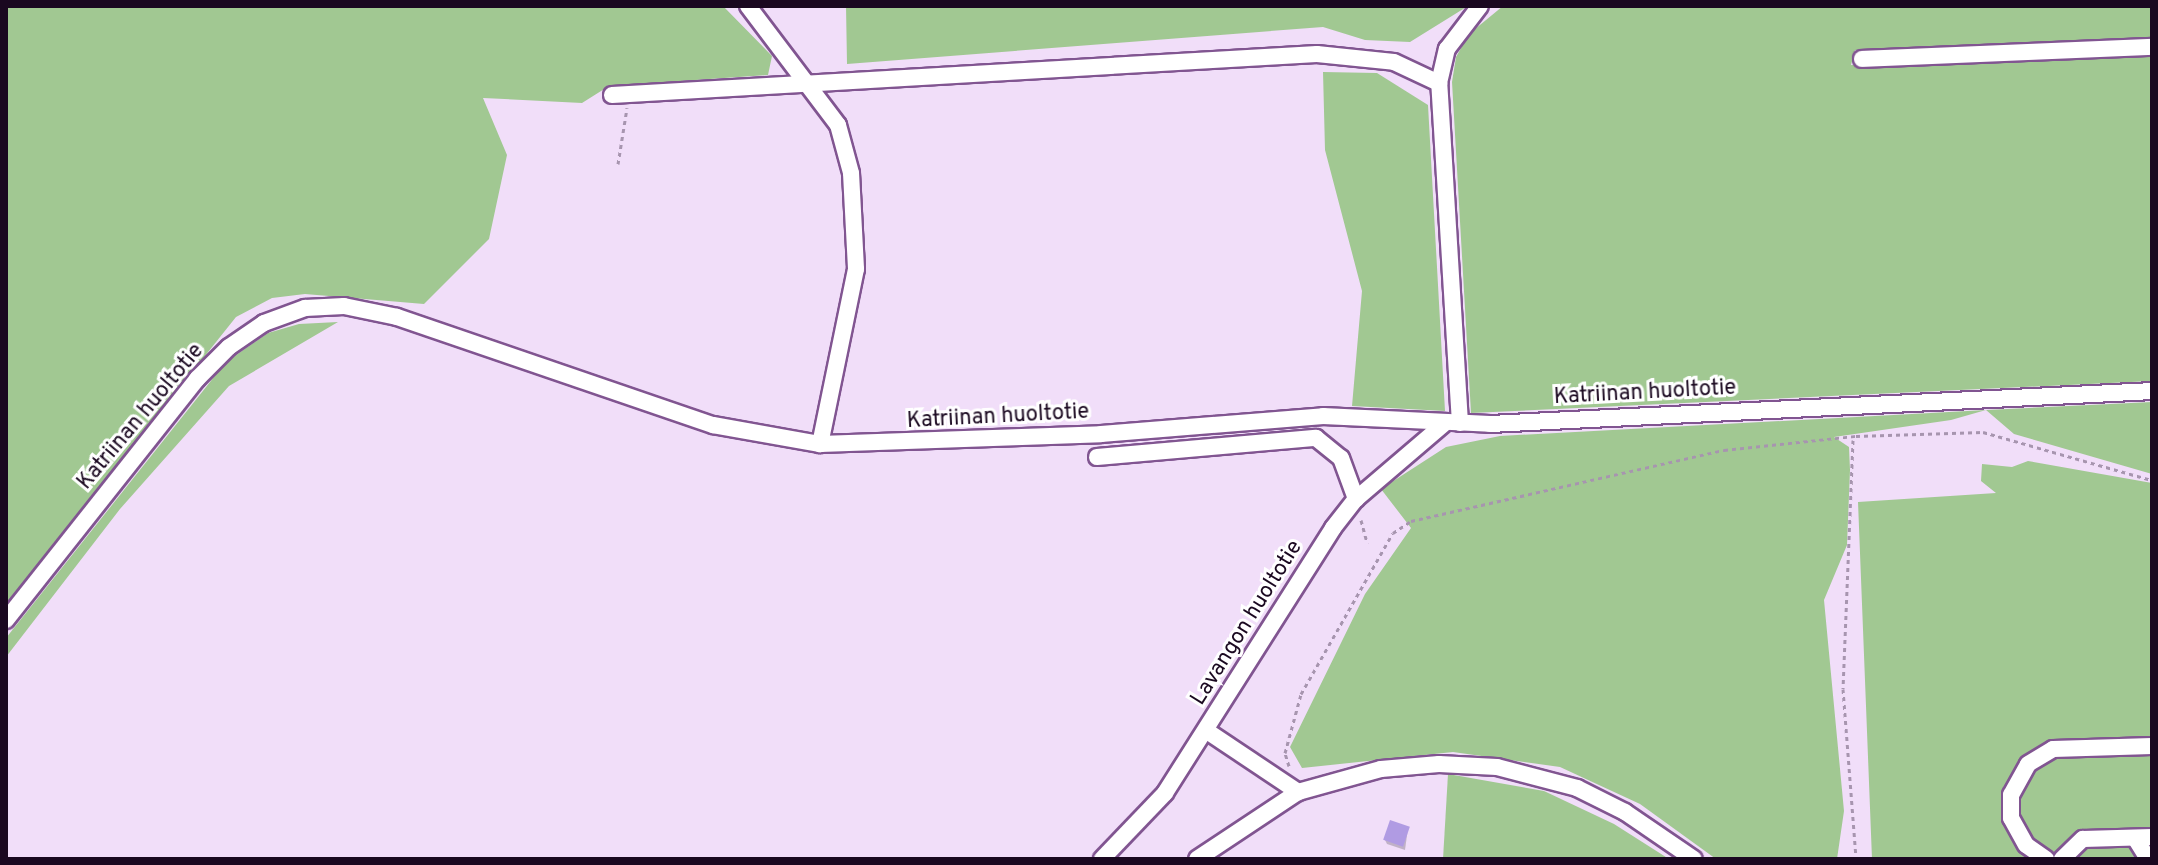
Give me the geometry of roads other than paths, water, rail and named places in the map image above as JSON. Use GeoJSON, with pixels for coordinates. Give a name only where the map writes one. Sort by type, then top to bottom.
{"type":"FeatureCollection","features":[{"type":"Feature","properties":{"kind":"street"},"geometry":{"type":"LineString","coordinates":[[748,6],[811,84],[838,125],[856,214],[856,269],[820,444]]}},
{"type":"Feature","properties":{"kind":"street"},"geometry":{"type":"LineString","coordinates":[[1452,423],[1439,83],[1447,49],[1480,6]]}},
{"type":"Feature","properties":{"kind":"street"},"geometry":{"type":"LineString","coordinates":[[1862,59],[2152,47]]}},
{"type":"Feature","properties":{"kind":"street"},"geometry":{"type":"LineString","coordinates":[[620,95],[1317,54],[1394,62],[1439,83]]}},
{"type":"Feature","properties":{"kind":"street","name":"Katriinan huoltotie"},"geometry":{"type":"LineString","coordinates":[[6,620],[197,379],[229,347],[264,323],[305,308],[344,306],[397,317],[713,425],[820,444],[1101,434],[1323,416],[1452,423],[2152,391]]}},
{"type":"Feature","properties":{"kind":"street","name":"Lavangon huoltotie"},"geometry":{"type":"LineString","coordinates":[[1102,859],[1165,793],[1207,731],[1275,614],[1356,499],[1452,423]]}},
{"type":"Feature","properties":{"kind":"street"},"geometry":{"type":"LineString","coordinates":[[1097,457],[1316,438],[1341,458],[1356,499]]}},
{"type":"Feature","properties":{"kind":"street"},"geometry":{"type":"LineString","coordinates":[[1207,731],[1298,792]]}},
{"type":"Feature","properties":{"kind":"street"},"geometry":{"type":"LineString","coordinates":[[2046,859],[2026,845],[2011,818],[2011,795],[2028,764],[2053,749],[2152,746]]}},
{"type":"Feature","properties":{"kind":"street"},"geometry":{"type":"LineString","coordinates":[[1197,859],[1298,792],[1381,769],[1439,764],[1497,767],[1552,779],[1602,799],[1694,859]]}},
{"type":"Feature","properties":{"kind":"street"},"geometry":{"type":"LineString","coordinates":[[2062,859],[2083,839],[2143,838],[2148,859]]}}]}
